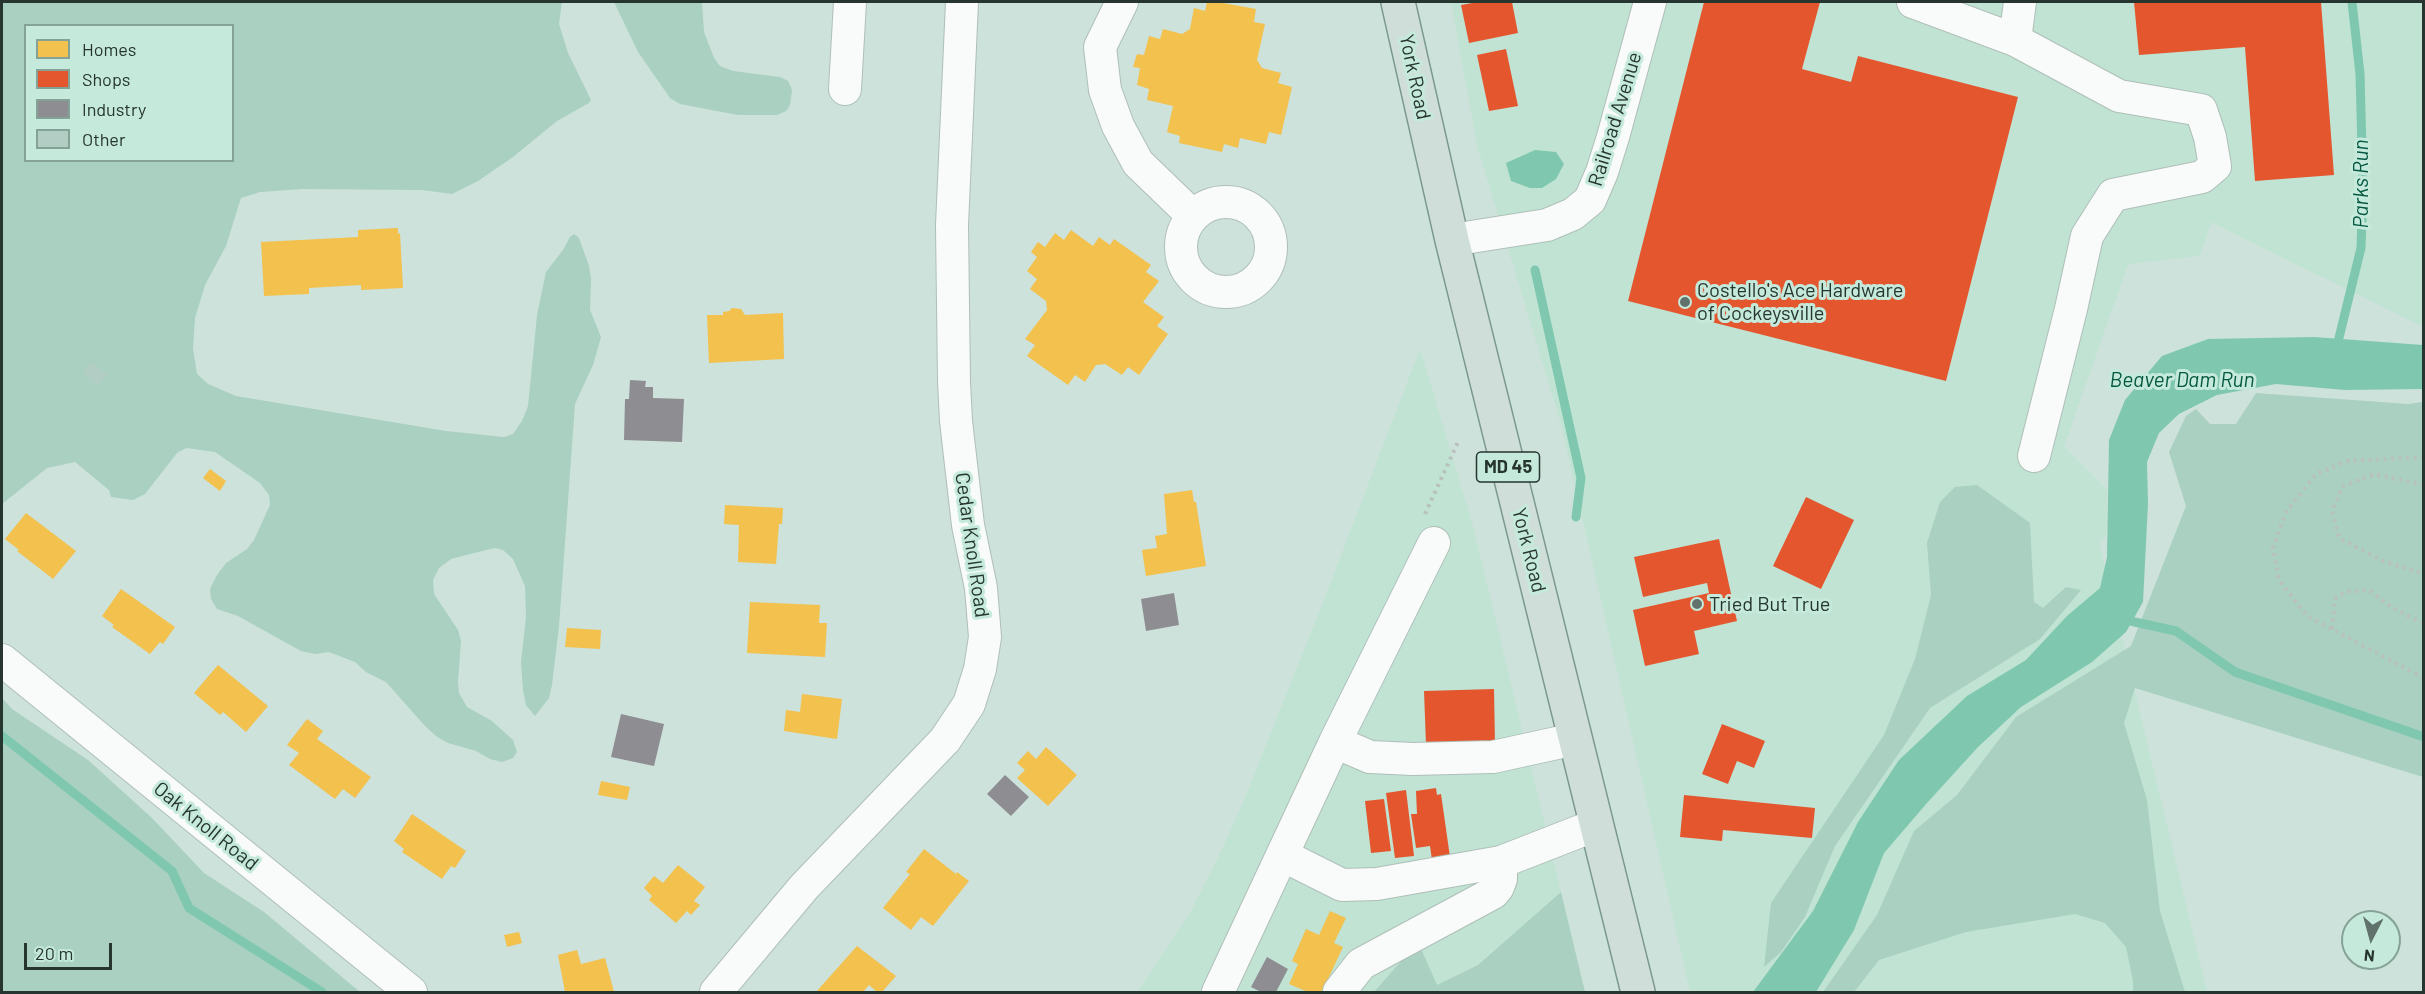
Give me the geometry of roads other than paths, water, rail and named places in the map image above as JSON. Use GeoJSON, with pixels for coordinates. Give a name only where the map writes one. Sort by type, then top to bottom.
{"type":"FeatureCollection","features":[{"type":"Feature","properties":{"kind":"main road","name":"York Road"},"geometry":{"type":"LineString","coordinates":[[1398,2],[1452,240],[1638,993]]}},
{"type":"Feature","properties":{"kind":"street"},"geometry":{"type":"LineString","coordinates":[[845,89],[850,2]]}},
{"type":"Feature","properties":{"kind":"street","name":"Cedar Knoll Road"},"geometry":{"type":"LineString","coordinates":[[717,993],[804,887],[945,740],[969,704],[980,669],[985,637],[981,588],[965,502],[954,382],[952,225],[962,2]]}},
{"type":"Feature","properties":{"kind":"street"},"geometry":{"type":"LineString","coordinates":[[1122,2],[1119,4],[1100,47],[1105,90],[1118,126],[1138,163],[1193,216]]}},
{"type":"Feature","properties":{"kind":"street","name":"Railroad Avenue"},"geometry":{"type":"LineString","coordinates":[[1452,240],[1547,225],[1573,214],[1590,200],[1609,149],[1650,2]]}},
{"type":"Feature","properties":{"kind":"street"},"geometry":{"type":"LineString","coordinates":[[1913,2],[2015,40],[2119,96],[2201,110],[2210,136],[2215,166],[2202,177],[2113,195],[2087,236],[2034,456]]}},
{"type":"Feature","properties":{"kind":"street"},"geometry":{"type":"LineString","coordinates":[[2015,40],[2019,2]]}},
{"type":"Feature","properties":{"kind":"street"},"geometry":{"type":"LineString","coordinates":[[1218,993],[1335,742],[1434,543]]}},
{"type":"Feature","properties":{"kind":"street","name":"Oak Knoll Road"},"geometry":{"type":"LineString","coordinates":[[2,660],[411,993]]}},
{"type":"Feature","properties":{"kind":"street"},"geometry":{"type":"LineString","coordinates":[[1335,742],[1370,757],[1413,759],[1493,757],[1575,739]]}},
{"type":"Feature","properties":{"kind":"street"},"geometry":{"type":"LineString","coordinates":[[1282,855],[1333,882],[1351,886],[1377,884],[1501,862],[1596,825]]}},
{"type":"Feature","properties":{"kind":"street"},"geometry":{"type":"LineString","coordinates":[[1339,993],[1361,964],[1493,893],[1501,879],[1501,862]]}},
{"type":"Feature","properties":{"kind":"water"},"geometry":{"type":"Polygon","coordinates":[[[1535,150],[1556,152],[1564,164],[1556,179],[1542,188],[1530,188],[1511,181],[1506,163],[1535,150]]]}},
{"type":"Feature","properties":{"kind":"water","name":"Beaver Dam Run"},"geometry":{"type":"Polygon","coordinates":[[[2314,337],[2423,345],[2423,389],[2345,390],[2276,384],[2217,395],[2179,414],[2159,433],[2147,462],[2148,504],[2143,602],[2126,632],[2092,662],[2021,707],[1978,747],[1927,803],[1884,853],[1854,930],[1816,992],[1753,992],[1813,911],[1858,822],[1899,760],[1967,696],[2026,660],[2067,616],[2100,588],[2107,557],[2109,440],[2125,400],[2162,356],[2208,339],[2314,337]]]}},
{"type":"Feature","properties":{"kind":"waterway","name":"Parks Run"},"geometry":{"type":"LineString","coordinates":[[2336,350],[2361,248],[2363,189],[2360,74],[2352,2]]}},
{"type":"Feature","properties":{"kind":"waterway"},"geometry":{"type":"LineString","coordinates":[[1535,270],[1581,478],[1576,517]]}},
{"type":"Feature","properties":{"kind":"waterway"},"geometry":{"type":"LineString","coordinates":[[2121,619],[2176,631],[2235,672],[2424,737]]}},
{"type":"Feature","properties":{"kind":"waterway"},"geometry":{"type":"LineString","coordinates":[[2,736],[172,871],[189,908],[322,992]]}},
{"type":"Feature","properties":{"kind":"place","name":"Costello's Ace Hardware of Cockeysville"},"geometry":{"type":"Point","coordinates":[1685,302]}},
{"type":"Feature","properties":{"kind":"place","name":"Tried But True"},"geometry":{"type":"Point","coordinates":[1697,604]}}]}
